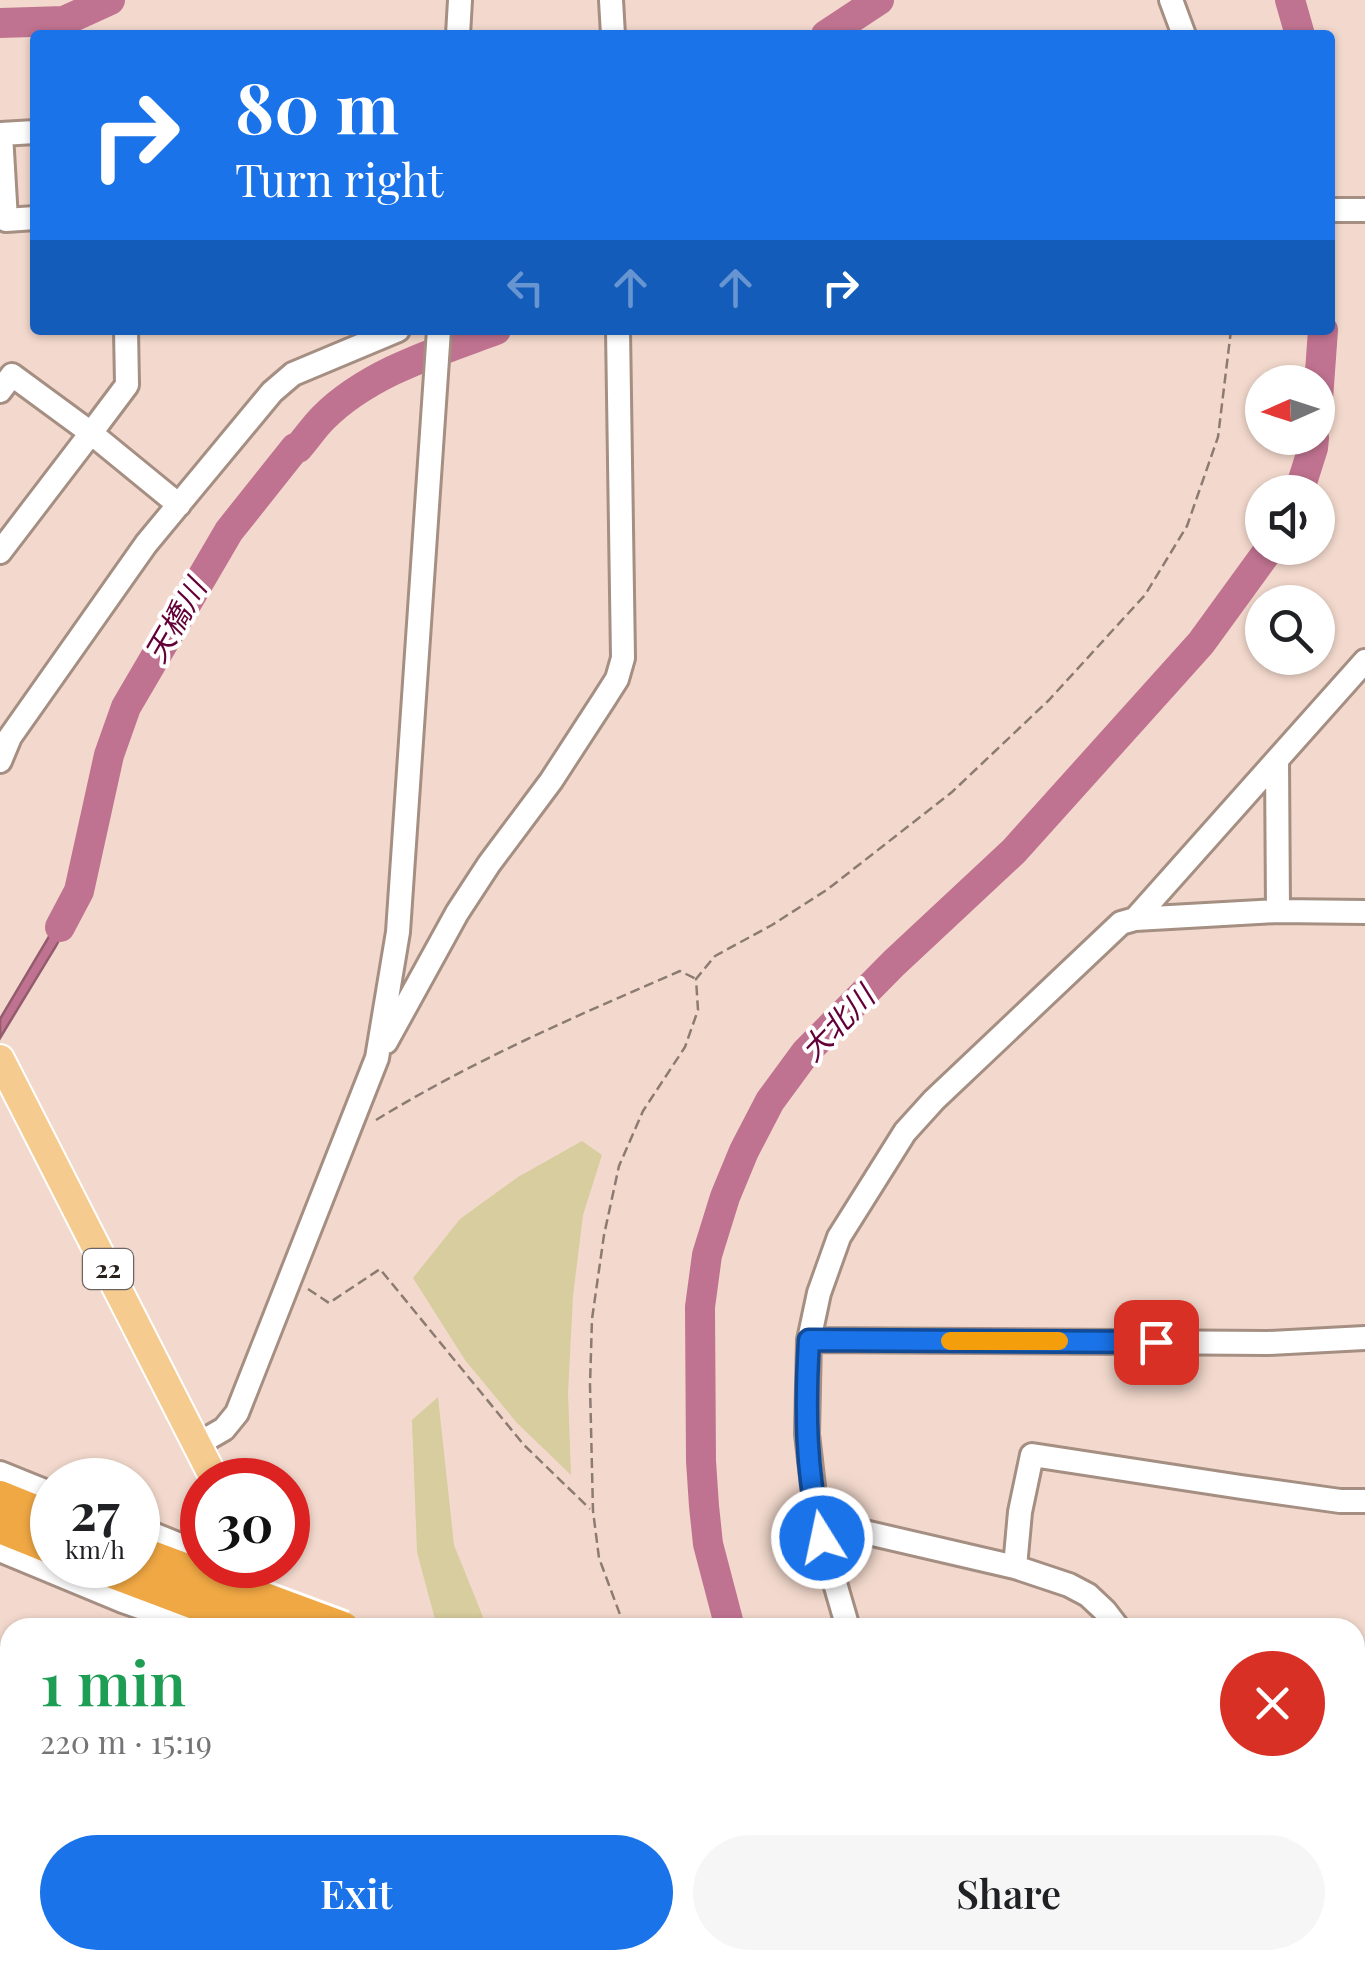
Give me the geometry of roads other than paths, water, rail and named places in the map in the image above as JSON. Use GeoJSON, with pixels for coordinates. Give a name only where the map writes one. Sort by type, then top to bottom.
{"type":"FeatureCollection","features":[{"type":"Feature","properties":{"kind":"highway"},"geometry":{"type":"LineString","coordinates":[[0,1497],[30,1509]]}},
{"type":"Feature","properties":{"kind":"highway"},"geometry":{"type":"LineString","coordinates":[[0,1527],[30,1539]]}},
{"type":"Feature","properties":{"kind":"highway"},"geometry":{"type":"LineString","coordinates":[[160,1560],[316,1618]]}},
{"type":"Feature","properties":{"kind":"highway"},"geometry":{"type":"LineString","coordinates":[[155,1588],[234,1618]]}},
{"type":"Feature","properties":{"kind":"main road","name":"22"},"geometry":{"type":"LineString","coordinates":[[0,1059],[205,1458]]}},
{"type":"Feature","properties":{"kind":"main road"},"geometry":{"type":"LineString","coordinates":[[248,1588],[257,1618]]}},
{"type":"Feature","properties":{"kind":"street"},"geometry":{"type":"LineString","coordinates":[[458,30],[460,0]]}},
{"type":"Feature","properties":{"kind":"street"},"geometry":{"type":"LineString","coordinates":[[611,0],[614,30]]}},
{"type":"Feature","properties":{"kind":"street"},"geometry":{"type":"LineString","coordinates":[[1171,0],[1182,30]]}},
{"type":"Feature","properties":{"kind":"street"},"geometry":{"type":"LineString","coordinates":[[30,132],[0,134],[6,220],[30,218]]}},
{"type":"Feature","properties":{"kind":"street"},"geometry":{"type":"LineString","coordinates":[[1335,210],[1365,210]]}},
{"type":"Feature","properties":{"kind":"street"},"geometry":{"type":"LineString","coordinates":[[0,552],[8,526],[91,433],[127,385],[126,335]]}},
{"type":"Feature","properties":{"kind":"street"},"geometry":{"type":"LineString","coordinates":[[2,749],[146,544],[272,392],[293,374],[372,335]]}},
{"type":"Feature","properties":{"kind":"street"},"geometry":{"type":"LineString","coordinates":[[198,1444],[224,1429],[237,1414],[377,1058],[457,913],[618,679],[622,658],[618,335]]}},
{"type":"Feature","properties":{"kind":"street"},"geometry":{"type":"LineString","coordinates":[[377,1058],[398,932],[439,338]]}},
{"type":"Feature","properties":{"kind":"street"},"geometry":{"type":"LineString","coordinates":[[0,391],[12,375],[179,504]]}},
{"type":"Feature","properties":{"kind":"street"},"geometry":{"type":"LineString","coordinates":[[1134,919],[1365,661]]}},
{"type":"Feature","properties":{"kind":"street"},"geometry":{"type":"LineString","coordinates":[[1277,760],[1278,911]]}},
{"type":"Feature","properties":{"kind":"street"},"geometry":{"type":"LineString","coordinates":[[845,1618],[817,1521],[806,1434],[809,1340],[819,1293],[839,1237],[906,1132],[934,1100],[1121,923],[1278,911],[1365,912]]}},
{"type":"Feature","properties":{"kind":"street"},"geometry":{"type":"LineString","coordinates":[[809,1340],[1268,1343],[1365,1338]]}},
{"type":"Feature","properties":{"kind":"street"},"geometry":{"type":"LineString","coordinates":[[1015,1567],[1020,1512],[1032,1456],[1365,1502]]}},
{"type":"Feature","properties":{"kind":"street"},"geometry":{"type":"LineString","coordinates":[[0,1473],[30,1485]]}},
{"type":"Feature","properties":{"kind":"street"},"geometry":{"type":"LineString","coordinates":[[817,1521],[1015,1567],[1069,1584],[1088,1594],[1111,1618]]}},
{"type":"Feature","properties":{"kind":"street"},"geometry":{"type":"LineString","coordinates":[[0,1550],[171,1618]]}},
{"type":"Feature","properties":{"kind":"waterway"},"geometry":{"type":"LineString","coordinates":[[0,23],[64,21],[110,0]]}},
{"type":"Feature","properties":{"kind":"waterway","name":"天橋川"},"geometry":{"type":"LineString","coordinates":[[834,30],[879,0]]}},
{"type":"Feature","properties":{"kind":"waterway","name":"大北川"},"geometry":{"type":"LineString","coordinates":[[1290,0],[1299,30]]}},
{"type":"Feature","properties":{"kind":"waterway","name":"天橋川"},"geometry":{"type":"LineString","coordinates":[[60,927],[79,891],[109,755],[126,707],[229,531],[295,448],[341,402],[405,365],[482,335]]}},
{"type":"Feature","properties":{"kind":"waterway","name":"大北川"},"geometry":{"type":"LineString","coordinates":[[1320,365],[1323,335]]}},
{"type":"Feature","properties":{"kind":"waterway","name":"大北川"},"geometry":{"type":"LineString","coordinates":[[1304,475],[1311,455]]}},
{"type":"Feature","properties":{"kind":"waterway","name":"大北川"},"geometry":{"type":"LineString","coordinates":[[727,1618],[708,1544],[704,1506],[700,1307],[707,1255],[744,1151],[770,1101],[806,1052],[1014,851],[1201,643],[1258,565]]}}]}
